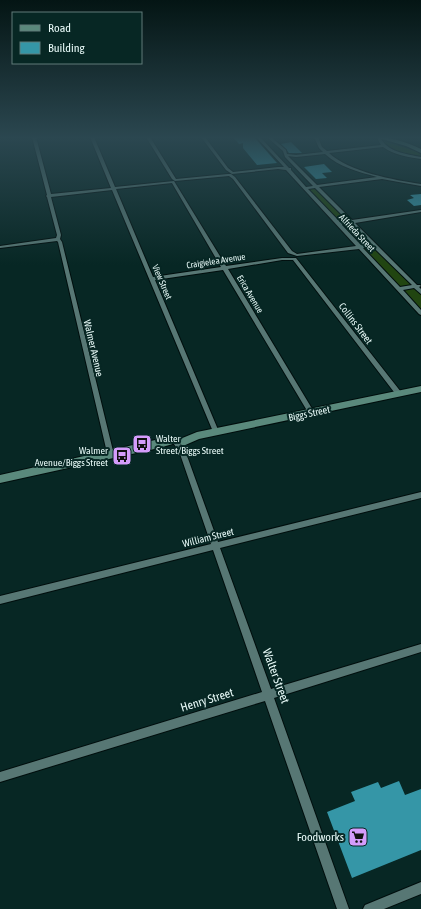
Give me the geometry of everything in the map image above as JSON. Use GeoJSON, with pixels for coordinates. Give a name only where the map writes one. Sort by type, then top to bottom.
{"type":"FeatureCollection","features":[{"type":"Feature","properties":{"kind":"street","name":"Walmer Avenue"},"geometry":{"type":"LineString","coordinates":[[44,179],[110,455]]}},
{"type":"Feature","properties":{"kind":"street","name":"View Street"},"geometry":{"type":"LineString","coordinates":[[110,179],[216,432]]}},
{"type":"Feature","properties":{"kind":"street"},"geometry":{"type":"LineString","coordinates":[[48,196],[187,179]]}},
{"type":"Feature","properties":{"kind":"street","name":"Collins Street"},"geometry":{"type":"LineString","coordinates":[[234,179],[399,394]]}},
{"type":"Feature","properties":{"kind":"street","name":"Alfrieda Street"},"geometry":{"type":"LineString","coordinates":[[298,179],[421,313]]}},
{"type":"Feature","properties":{"kind":"street","name":"Alfrieda Street"},"geometry":{"type":"LineString","coordinates":[[311,179],[375,245],[418,286],[421,292]]}},
{"type":"Feature","properties":{"kind":"street"},"geometry":{"type":"LineString","coordinates":[[305,188],[369,179]]}},
{"type":"Feature","properties":{"kind":"street"},"geometry":{"type":"LineString","coordinates":[[388,179],[421,185]]}},
{"type":"Feature","properties":{"kind":"street","name":"Erica Avenue"},"geometry":{"type":"LineString","coordinates":[[174,181],[311,412]]}},
{"type":"Feature","properties":{"kind":"street"},"geometry":{"type":"LineString","coordinates":[[338,224],[421,211]]}},
{"type":"Feature","properties":{"kind":"street"},"geometry":{"type":"LineString","coordinates":[[0,247],[58,239]]}},
{"type":"Feature","properties":{"kind":"street","name":"Craigielea Avenue"},"geometry":{"type":"LineString","coordinates":[[152,279],[375,245]]}},
{"type":"Feature","properties":{"kind":"street"},"geometry":{"type":"LineString","coordinates":[[399,289],[418,286]]}},
{"type":"Feature","properties":{"kind":"street","name":"Biggs Street"},"geometry":{"type":"LineString","coordinates":[[0,479],[159,444],[179,443],[198,436],[421,389]]}},
{"type":"Feature","properties":{"kind":"street","name":"Walter Street"},"geometry":{"type":"LineString","coordinates":[[179,443],[269,694],[343,909]]}},
{"type":"Feature","properties":{"kind":"street","name":"William Street"},"geometry":{"type":"LineString","coordinates":[[0,600],[421,495]]}},
{"type":"Feature","properties":{"kind":"street","name":"Henry Street"},"geometry":{"type":"LineString","coordinates":[[0,777],[421,648]]}},
{"type":"Feature","properties":{"kind":"street"},"geometry":{"type":"LineString","coordinates":[[368,909],[421,888]]}},
{"type":"Feature","properties":{"kind":"green space"},"geometry":{"type":"Polygon","coordinates":[[[316,188],[349,221],[338,222],[307,189],[316,188]]]}},
{"type":"Feature","properties":{"kind":"green space"},"geometry":{"type":"Polygon","coordinates":[[[350,223],[371,243],[362,246],[341,224],[350,223]]]}},
{"type":"Feature","properties":{"kind":"green space"},"geometry":{"type":"Polygon","coordinates":[[[373,247],[411,285],[399,287],[363,248],[373,247]]]}},
{"type":"Feature","properties":{"kind":"green space"},"geometry":{"type":"Polygon","coordinates":[[[414,288],[421,294],[421,310],[403,290],[414,288]]]}},
{"type":"Feature","properties":{"kind":"building"},"geometry":{"type":"Polygon","coordinates":[[[421,194],[421,205],[414,206],[407,200],[414,198],[410,195],[421,194]]]}},
{"type":"Feature","properties":{"kind":"building"},"geometry":{"type":"Polygon","coordinates":[[[399,781],[405,795],[421,789],[421,850],[352,878],[327,812],[355,801],[351,792],[378,782],[381,788],[399,781]]]}},
{"type":"Feature","properties":{"kind":"place","name":"Walter Street/Biggs Street"},"geometry":{"type":"Point","coordinates":[142,444]}},
{"type":"Feature","properties":{"kind":"place","name":"Walmer Avenue/Biggs Street"},"geometry":{"type":"Point","coordinates":[122,456]}},
{"type":"Feature","properties":{"kind":"place","name":"Foodworks"},"geometry":{"type":"Point","coordinates":[358,837]}}]}
